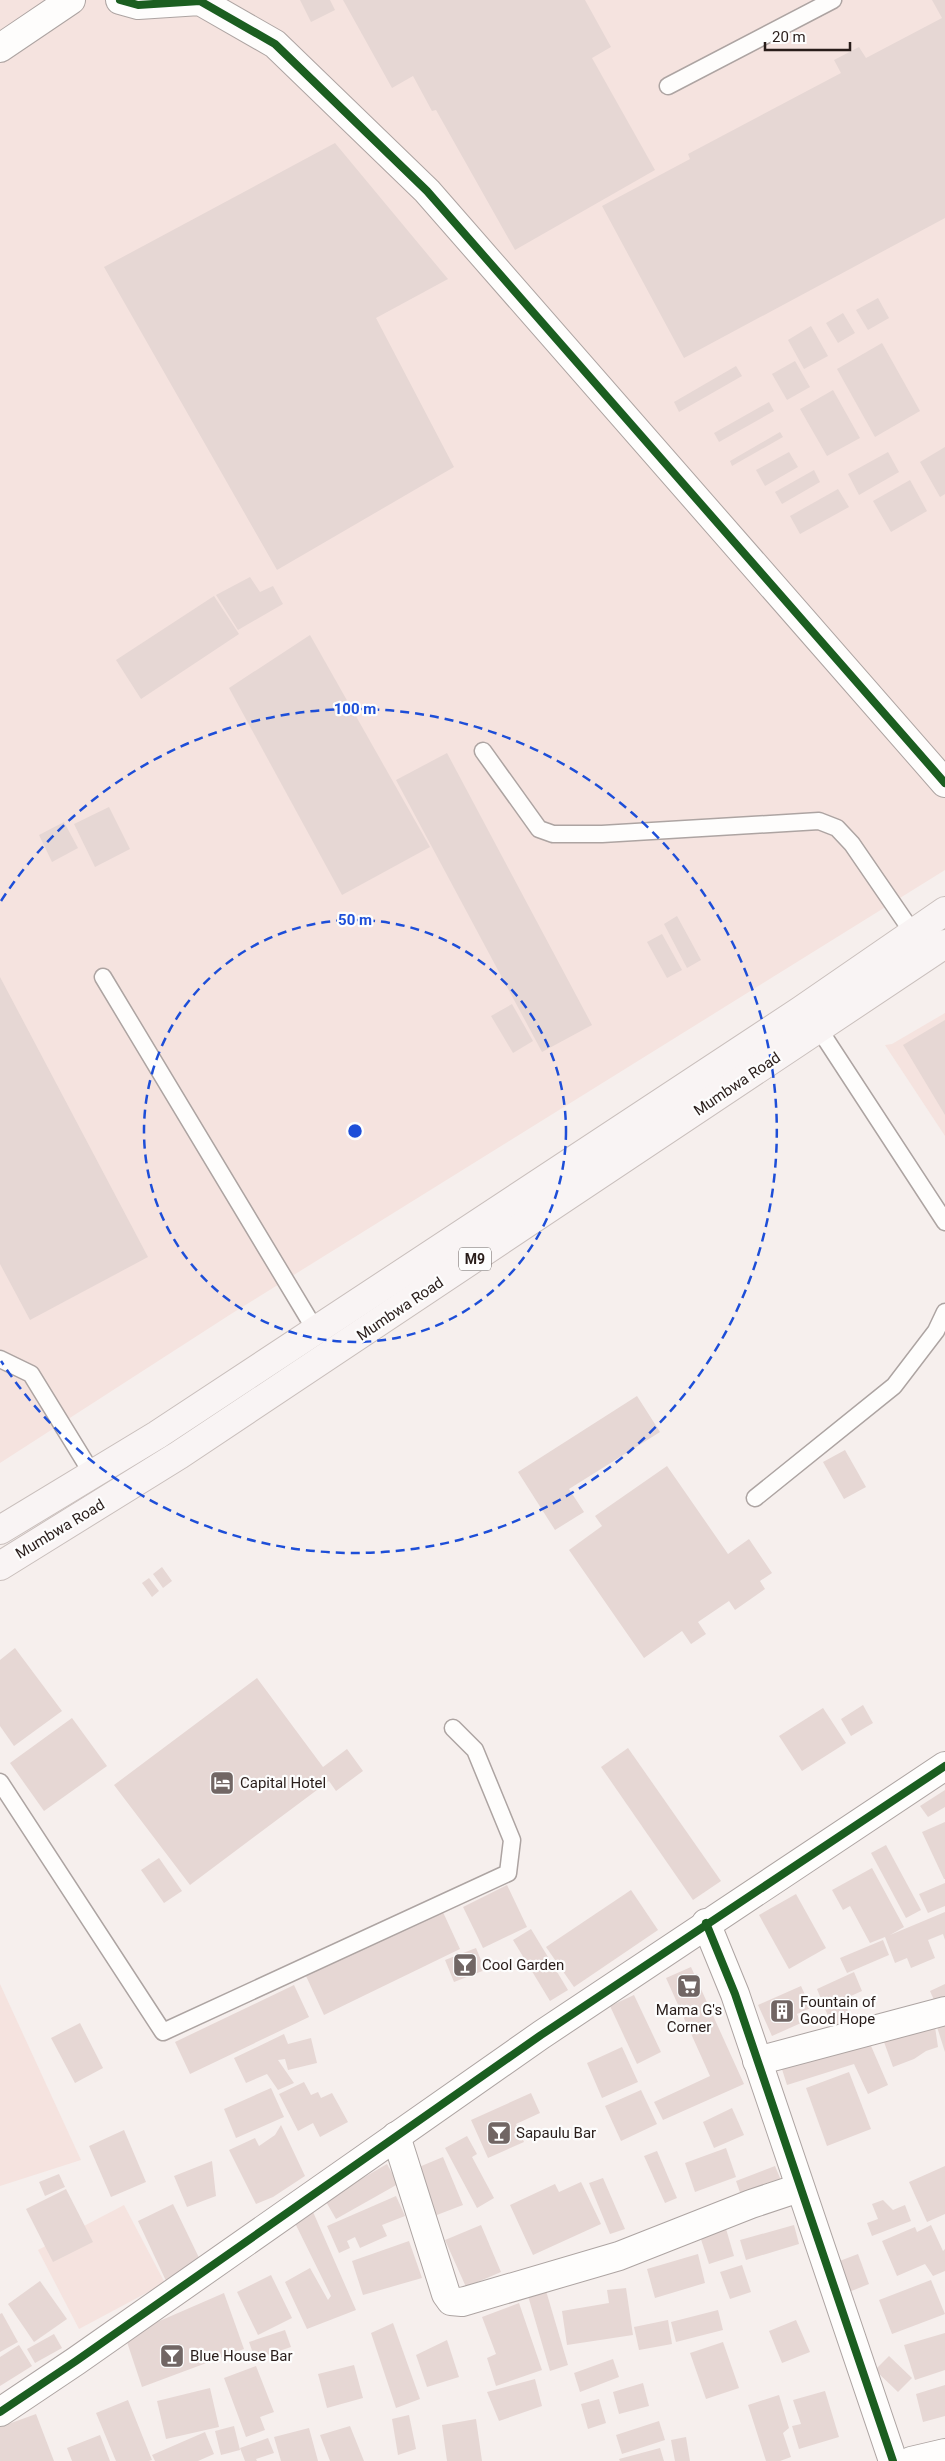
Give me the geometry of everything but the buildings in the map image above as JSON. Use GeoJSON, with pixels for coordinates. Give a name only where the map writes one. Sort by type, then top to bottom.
{"type":"FeatureCollection","features":[{"type":"Feature","properties":{"kind":"main road","name":"Mumbwa Road"},"geometry":{"type":"LineString","coordinates":[[0,1530],[93,1475],[316,1331],[792,1017],[945,911]]}},
{"type":"Feature","properties":{"kind":"main road","name":"Mumbwa Road"},"geometry":{"type":"LineString","coordinates":[[0,1566],[179,1456],[945,944]]}},
{"type":"Feature","properties":{"kind":"street"},"geometry":{"type":"LineString","coordinates":[[0,48],[71,0]]}},
{"type":"Feature","properties":{"kind":"street"},"geometry":{"type":"LineString","coordinates":[[120,0],[138,5],[200,0],[275,44],[427,191],[945,783]]}},
{"type":"Feature","properties":{"kind":"street"},"geometry":{"type":"LineString","coordinates":[[0,2412],[84,2356],[541,2034],[945,1766]]}},
{"type":"Feature","properties":{"kind":"street"},"geometry":{"type":"LineString","coordinates":[[706,1923],[735,1994],[799,2188],[893,2461]]}},
{"type":"Feature","properties":{"kind":"street"},"geometry":{"type":"LineString","coordinates":[[757,2061],[945,2011]]}},
{"type":"Feature","properties":{"kind":"street"},"geometry":{"type":"LineString","coordinates":[[396,2136],[446,2294],[451,2301],[462,2302],[619,2256],[751,2204],[799,2188]]}},
{"type":"Feature","properties":{"kind":"street"},"geometry":{"type":"LineString","coordinates":[[911,2461],[945,2453]]}},
{"type":"Feature","properties":{"kind":"lane"},"geometry":{"type":"LineString","coordinates":[[668,86],[833,0]]}},
{"type":"Feature","properties":{"kind":"lane"},"geometry":{"type":"LineString","coordinates":[[483,750],[539,829],[553,834],[602,834],[819,821],[837,828],[852,844],[913,933]]}},
{"type":"Feature","properties":{"kind":"lane"},"geometry":{"type":"LineString","coordinates":[[103,978],[316,1331]]}},
{"type":"Feature","properties":{"kind":"lane"},"geometry":{"type":"LineString","coordinates":[[819,1029],[945,1222]]}},
{"type":"Feature","properties":{"kind":"lane"},"geometry":{"type":"LineString","coordinates":[[755,1498],[894,1386],[936,1331],[945,1312]]}},
{"type":"Feature","properties":{"kind":"lane"},"geometry":{"type":"LineString","coordinates":[[0,1359],[31,1374],[93,1475]]}},
{"type":"Feature","properties":{"kind":"lane"},"geometry":{"type":"LineString","coordinates":[[0,1782],[163,2032],[508,1873],[512,1840],[475,1750],[453,1728]]}},
{"type":"Feature","properties":{"kind":"shaded area"},"geometry":{"type":"Polygon","coordinates":[[[0,0],[945,0],[945,870],[231,1314],[0,1463],[0,0]]]}},
{"type":"Feature","properties":{"kind":"shaded area"},"geometry":{"type":"Polygon","coordinates":[[[945,1013],[945,1136],[885,1045],[892,1044],[945,1013]]]}},
{"type":"Feature","properties":{"kind":"shaded area"},"geometry":{"type":"Polygon","coordinates":[[[0,1984],[81,2160],[0,2186],[0,1984]]]}},
{"type":"Feature","properties":{"kind":"shaded area"},"geometry":{"type":"Polygon","coordinates":[[[124,2205],[165,2283],[79,2329],[38,2250],[124,2205]]]}},
{"type":"Feature","properties":{"kind":"cycle path"},"geometry":{"type":"LineString","coordinates":[[120,0],[138,5],[200,1],[275,44],[427,191],[945,783]]}},
{"type":"Feature","properties":{"kind":"cycle path"},"geometry":{"type":"LineString","coordinates":[[0,2412],[76,2361],[541,2035],[945,1766]]}},
{"type":"Feature","properties":{"kind":"cycle path"},"geometry":{"type":"LineString","coordinates":[[706,1923],[735,1994],[893,2461]]}},
{"type":"Feature","properties":{"kind":"place","name":"Capital Hotel"},"geometry":{"type":"Point","coordinates":[222,1783]}},
{"type":"Feature","properties":{"kind":"place","name":"Cool Garden"},"geometry":{"type":"Point","coordinates":[465,1965]}},
{"type":"Feature","properties":{"kind":"place","name":"Mama G's Corner"},"geometry":{"type":"Point","coordinates":[689,1986]}},
{"type":"Feature","properties":{"kind":"place","name":"Fountain of Good Hope"},"geometry":{"type":"Point","coordinates":[782,2011]}},
{"type":"Feature","properties":{"kind":"place","name":"Sapaulu Bar"},"geometry":{"type":"Point","coordinates":[499,2133]}},
{"type":"Feature","properties":{"kind":"place","name":"Blue House Bar"},"geometry":{"type":"Point","coordinates":[172,2356]}}]}
